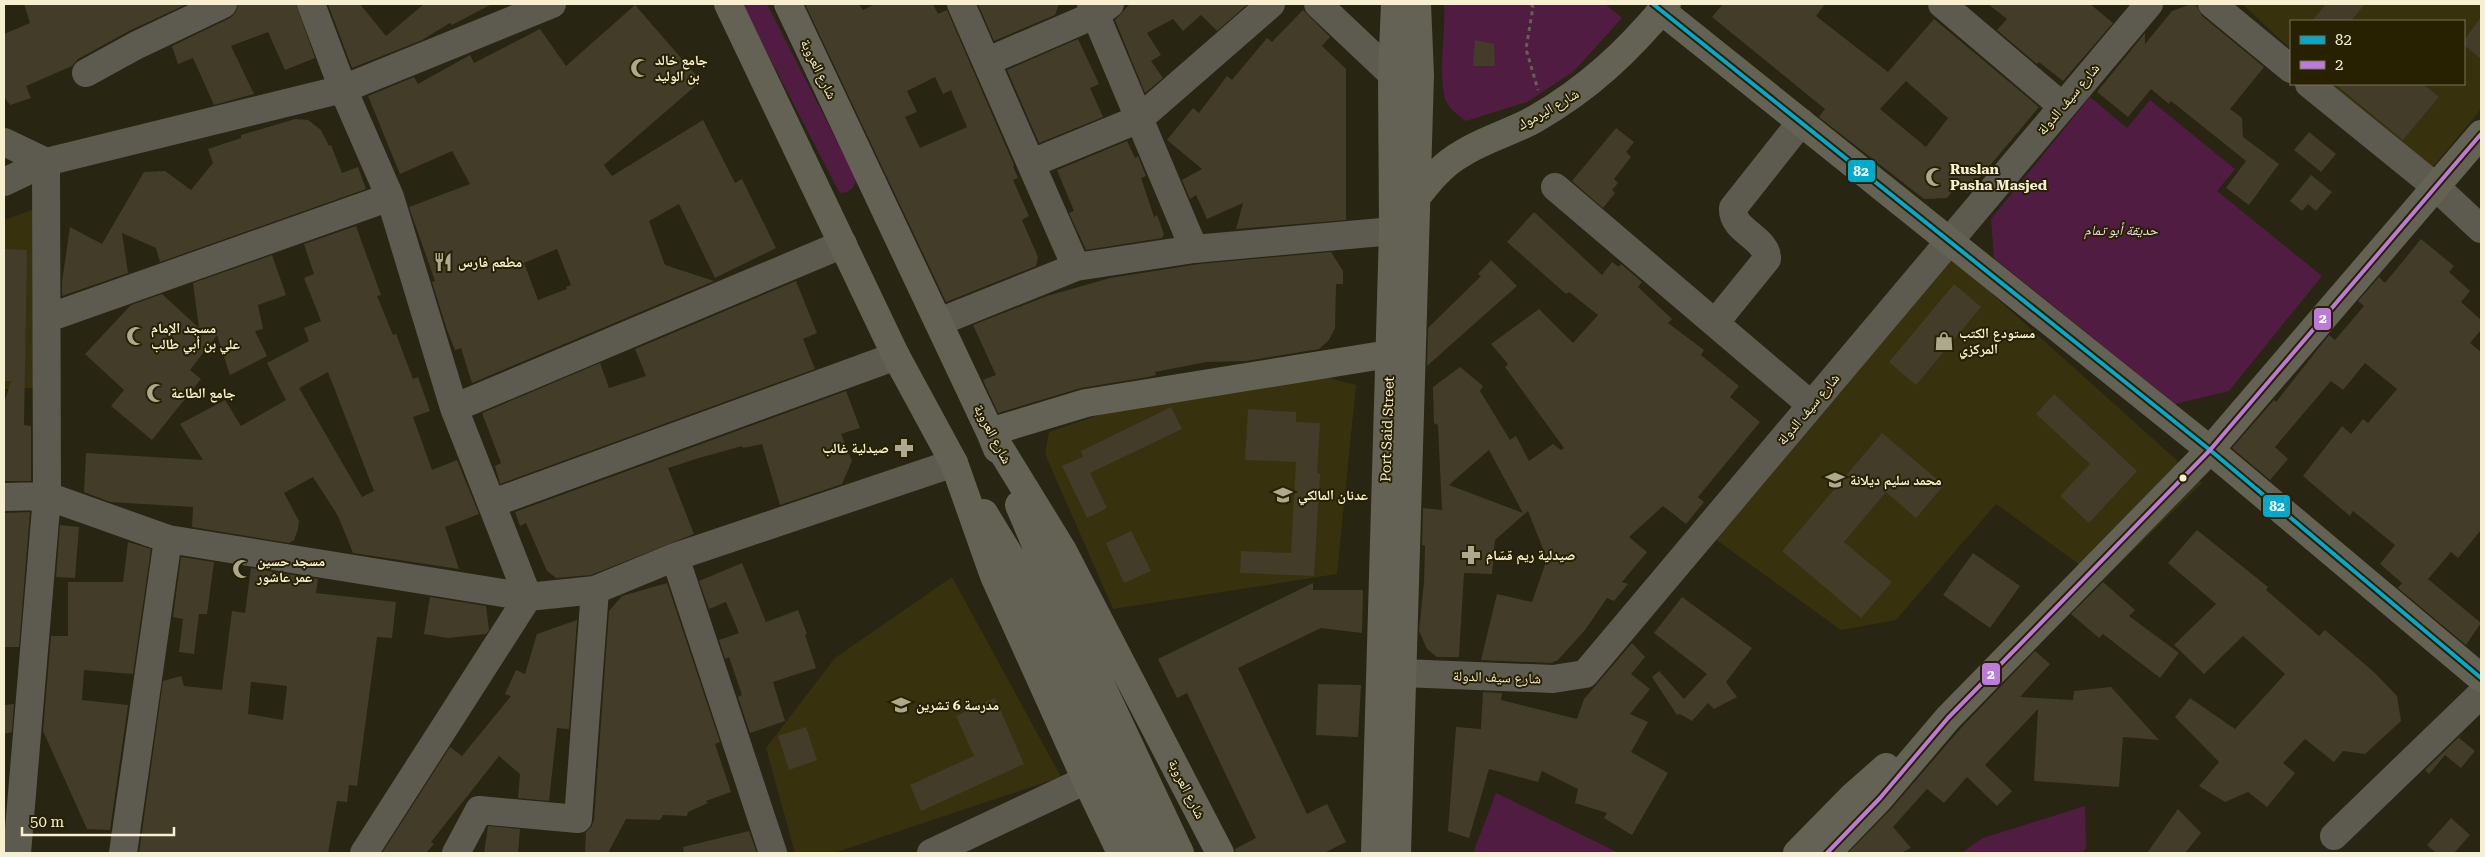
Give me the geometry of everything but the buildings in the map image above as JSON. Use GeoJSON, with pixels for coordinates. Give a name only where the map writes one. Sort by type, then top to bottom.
{"type":"FeatureCollection","features":[{"type":"Feature","properties":{"kind":"main road"},"geometry":{"type":"LineString","coordinates":[[728,4],[896,356],[954,463],[1018,569],[1151,853]]}},
{"type":"Feature","properties":{"kind":"main road","name":"شارع العروبة"},"geometry":{"type":"LineString","coordinates":[[788,4],[990,432],[1062,549],[1220,853]]}},
{"type":"Feature","properties":{"kind":"main road","name":"Port Said Street"},"geometry":{"type":"LineString","coordinates":[[1375,853],[1393,231],[1392,74],[1395,4]]}},
{"type":"Feature","properties":{"kind":"main road"},"geometry":{"type":"LineString","coordinates":[[1397,853],[1420,75],[1417,4]]}},
{"type":"Feature","properties":{"kind":"main road"},"geometry":{"type":"LineString","coordinates":[[1661,6],[1801,122],[2210,450],[2481,678]]}},
{"type":"Feature","properties":{"kind":"main road","name":"شارع اليرموك"},"geometry":{"type":"LineString","coordinates":[[1416,198],[1436,173],[1463,152],[1545,113],[1582,90],[1629,46],[1661,6]]}},
{"type":"Feature","properties":{"kind":"main road"},"geometry":{"type":"LineString","coordinates":[[1827,853],[1880,798],[1948,718],[2210,450],[2481,134]]}},
{"type":"Feature","properties":{"kind":"main road"},"geometry":{"type":"LineString","coordinates":[[1180,853],[1041,558],[990,432],[1086,403],[1389,354]]}},
{"type":"Feature","properties":{"kind":"main road"},"geometry":{"type":"LineString","coordinates":[[954,463],[994,576],[1121,853]]}},
{"type":"Feature","properties":{"kind":"main road"},"geometry":{"type":"LineString","coordinates":[[1797,853],[1880,772],[1948,718]]}},
{"type":"Feature","properties":{"kind":"street"},"geometry":{"type":"LineString","coordinates":[[86,73],[138,45],[223,4]]}},
{"type":"Feature","properties":{"kind":"street"},"geometry":{"type":"LineString","coordinates":[[311,4],[343,89],[390,197],[454,408],[528,597]]}},
{"type":"Feature","properties":{"kind":"street"},"geometry":{"type":"LineString","coordinates":[[4,182],[46,162],[343,89],[552,4]]}},
{"type":"Feature","properties":{"kind":"street"},"geometry":{"type":"LineString","coordinates":[[961,4],[988,61],[1076,267]]}},
{"type":"Feature","properties":{"kind":"street"},"geometry":{"type":"LineString","coordinates":[[1032,163],[1140,119],[1271,4]]}},
{"type":"Feature","properties":{"kind":"street"},"geometry":{"type":"LineString","coordinates":[[1318,4],[1392,74]]}},
{"type":"Feature","properties":{"kind":"street"},"geometry":{"type":"LineString","coordinates":[[1942,4],[2062,106]]}},
{"type":"Feature","properties":{"kind":"street","name":"شارع سيف الدولة"},"geometry":{"type":"LineString","coordinates":[[1402,673],[1553,679],[1585,674],[2149,4]]}},
{"type":"Feature","properties":{"kind":"street"},"geometry":{"type":"LineString","coordinates":[[2212,4],[2290,68]]}},
{"type":"Feature","properties":{"kind":"street"},"geometry":{"type":"LineString","coordinates":[[988,61],[1099,7],[1140,119],[1194,249]]}},
{"type":"Feature","properties":{"kind":"street"},"geometry":{"type":"LineString","coordinates":[[2310,85],[2436,187],[2481,229]]}},
{"type":"Feature","properties":{"kind":"street"},"geometry":{"type":"LineString","coordinates":[[1715,324],[1767,259],[1766,251],[1734,218],[1733,208],[1801,122]]}},
{"type":"Feature","properties":{"kind":"street"},"geometry":{"type":"LineString","coordinates":[[4,142],[46,162]]}},
{"type":"Feature","properties":{"kind":"street"},"geometry":{"type":"LineString","coordinates":[[17,853],[47,496],[48,318],[46,162]]}},
{"type":"Feature","properties":{"kind":"street"},"geometry":{"type":"LineString","coordinates":[[1555,187],[1811,405]]}},
{"type":"Feature","properties":{"kind":"street"},"geometry":{"type":"LineString","coordinates":[[48,318],[390,197]]}},
{"type":"Feature","properties":{"kind":"street"},"geometry":{"type":"LineString","coordinates":[[939,322],[1076,267],[1194,249],[1393,231]]}},
{"type":"Feature","properties":{"kind":"street"},"geometry":{"type":"LineString","coordinates":[[454,408],[843,244]]}},
{"type":"Feature","properties":{"kind":"street"},"geometry":{"type":"LineString","coordinates":[[493,504],[896,356]]}},
{"type":"Feature","properties":{"kind":"street"},"geometry":{"type":"LineString","coordinates":[[4,496],[47,496],[168,539],[528,597],[595,590],[675,557],[954,463]]}},
{"type":"Feature","properties":{"kind":"street"},"geometry":{"type":"LineString","coordinates":[[123,853],[168,539]]}},
{"type":"Feature","properties":{"kind":"street"},"geometry":{"type":"LineString","coordinates":[[675,557],[773,853]]}},
{"type":"Feature","properties":{"kind":"street"},"geometry":{"type":"LineString","coordinates":[[456,853],[479,810],[578,819],[595,590]]}},
{"type":"Feature","properties":{"kind":"street"},"geometry":{"type":"LineString","coordinates":[[364,853],[528,597]]}},
{"type":"Feature","properties":{"kind":"street"},"geometry":{"type":"LineString","coordinates":[[2334,836],[2481,694]]}},
{"type":"Feature","properties":{"kind":"street"},"geometry":{"type":"LineString","coordinates":[[931,853],[1086,780]]}},
{"type":"Feature","properties":{"kind":"path"},"geometry":{"type":"LineString","coordinates":[[1531,4],[1534,7],[1526,49],[1545,113]]}},
{"type":"Feature","properties":{"kind":"shaded area"},"geometry":{"type":"Polygon","coordinates":[[[2242,4],[2481,4],[2481,109],[2427,174],[2330,85],[2465,85],[2465,20],[2290,20],[2290,48],[2242,4]]]}},
{"type":"Feature","properties":{"kind":"shaded area"},"geometry":{"type":"Polygon","coordinates":[[[32,210],[41,223],[37,388],[4,389],[4,220],[32,210]]]}},
{"type":"Feature","properties":{"kind":"shaded area"},"geometry":{"type":"Polygon","coordinates":[[[1952,258],[2202,483],[2102,581],[1996,504],[1896,620],[1841,630],[1711,536],[1952,258]]]}},
{"type":"Feature","properties":{"kind":"shaded area"},"geometry":{"type":"Polygon","coordinates":[[[1328,378],[1356,385],[1337,574],[1113,609],[1045,454],[1049,432],[1184,386],[1328,378]]]}},
{"type":"Feature","properties":{"kind":"shaded area"},"geometry":{"type":"Polygon","coordinates":[[[952,577],[1061,777],[834,853],[795,853],[766,748],[835,658],[952,577]]]}},
{"type":"Feature","properties":{"kind":"green space"},"geometry":{"type":"Polygon","coordinates":[[[742,4],[767,4],[856,179],[850,191],[841,193],[838,190],[742,4]]]}},
{"type":"Feature","properties":{"kind":"green space"},"geometry":{"type":"Polygon","coordinates":[[[1444,4],[1605,4],[1622,18],[1573,72],[1527,102],[1466,121],[1449,106],[1443,89],[1444,4]]]}},
{"type":"Feature","properties":{"kind":"green space","name":"حديقة أبو تمام"},"geometry":{"type":"Polygon","coordinates":[[[2090,97],[2127,128],[2150,100],[2235,169],[2217,191],[2322,276],[2229,391],[2175,404],[1994,258],[1991,219],[2090,97]]]}},
{"type":"Feature","properties":{"kind":"green space"},"geometry":{"type":"Polygon","coordinates":[[[1496,793],[1619,853],[1473,853],[1496,793]]]}},
{"type":"Feature","properties":{"kind":"green space"},"geometry":{"type":"Polygon","coordinates":[[[2085,806],[2086,847],[2083,853],[1961,853],[1983,838],[2085,806]]]}},
{"type":"Feature","properties":{"kind":"transit line","name":"82"},"geometry":{"type":"LineString","coordinates":[[1653,4],[2210,450],[2481,678]]}},
{"type":"Feature","properties":{"kind":"transit line","name":"2"},"geometry":{"type":"LineString","coordinates":[[1827,853],[1880,798],[1948,718],[2210,450],[2481,134]]}},
{"type":"Feature","properties":{"kind":"place","name":"جامع خالد بن الوليد"},"geometry":{"type":"Point","coordinates":[640,68]}},
{"type":"Feature","properties":{"kind":"place","name":"Ruslan Pasha Masjed"},"geometry":{"type":"Point","coordinates":[1935,177]}},
{"type":"Feature","properties":{"kind":"place","name":"مطعم فارس"},"geometry":{"type":"Point","coordinates":[443,262]}},
{"type":"Feature","properties":{"kind":"place","name":"مسجد الإمام علي بن أبي طالب"},"geometry":{"type":"Point","coordinates":[136,336]}},
{"type":"Feature","properties":{"kind":"place","name":"مستودع الكتب المركزي"},"geometry":{"type":"Point","coordinates":[1944,341]}},
{"type":"Feature","properties":{"kind":"place","name":"جامع الطاعة"},"geometry":{"type":"Point","coordinates":[156,393]}},
{"type":"Feature","properties":{"kind":"place","name":"صيدلية غالب"},"geometry":{"type":"Point","coordinates":[904,448]}},
{"type":"Feature","properties":{"kind":"place","name":"محمد سليم ديلانة"},"geometry":{"type":"Point","coordinates":[1835,480]}},
{"type":"Feature","properties":{"kind":"place","name":"عدنان المالكي"},"geometry":{"type":"Point","coordinates":[1283,495]}},
{"type":"Feature","properties":{"kind":"place","name":"صيدلية ريم قسّام"},"geometry":{"type":"Point","coordinates":[1471,555]}},
{"type":"Feature","properties":{"kind":"place","name":"مسجد حسين عمر عاشور"},"geometry":{"type":"Point","coordinates":[242,569]}},
{"type":"Feature","properties":{"kind":"place","name":"مدرسة 6 تشرين"},"geometry":{"type":"Point","coordinates":[901,705]}}]}
